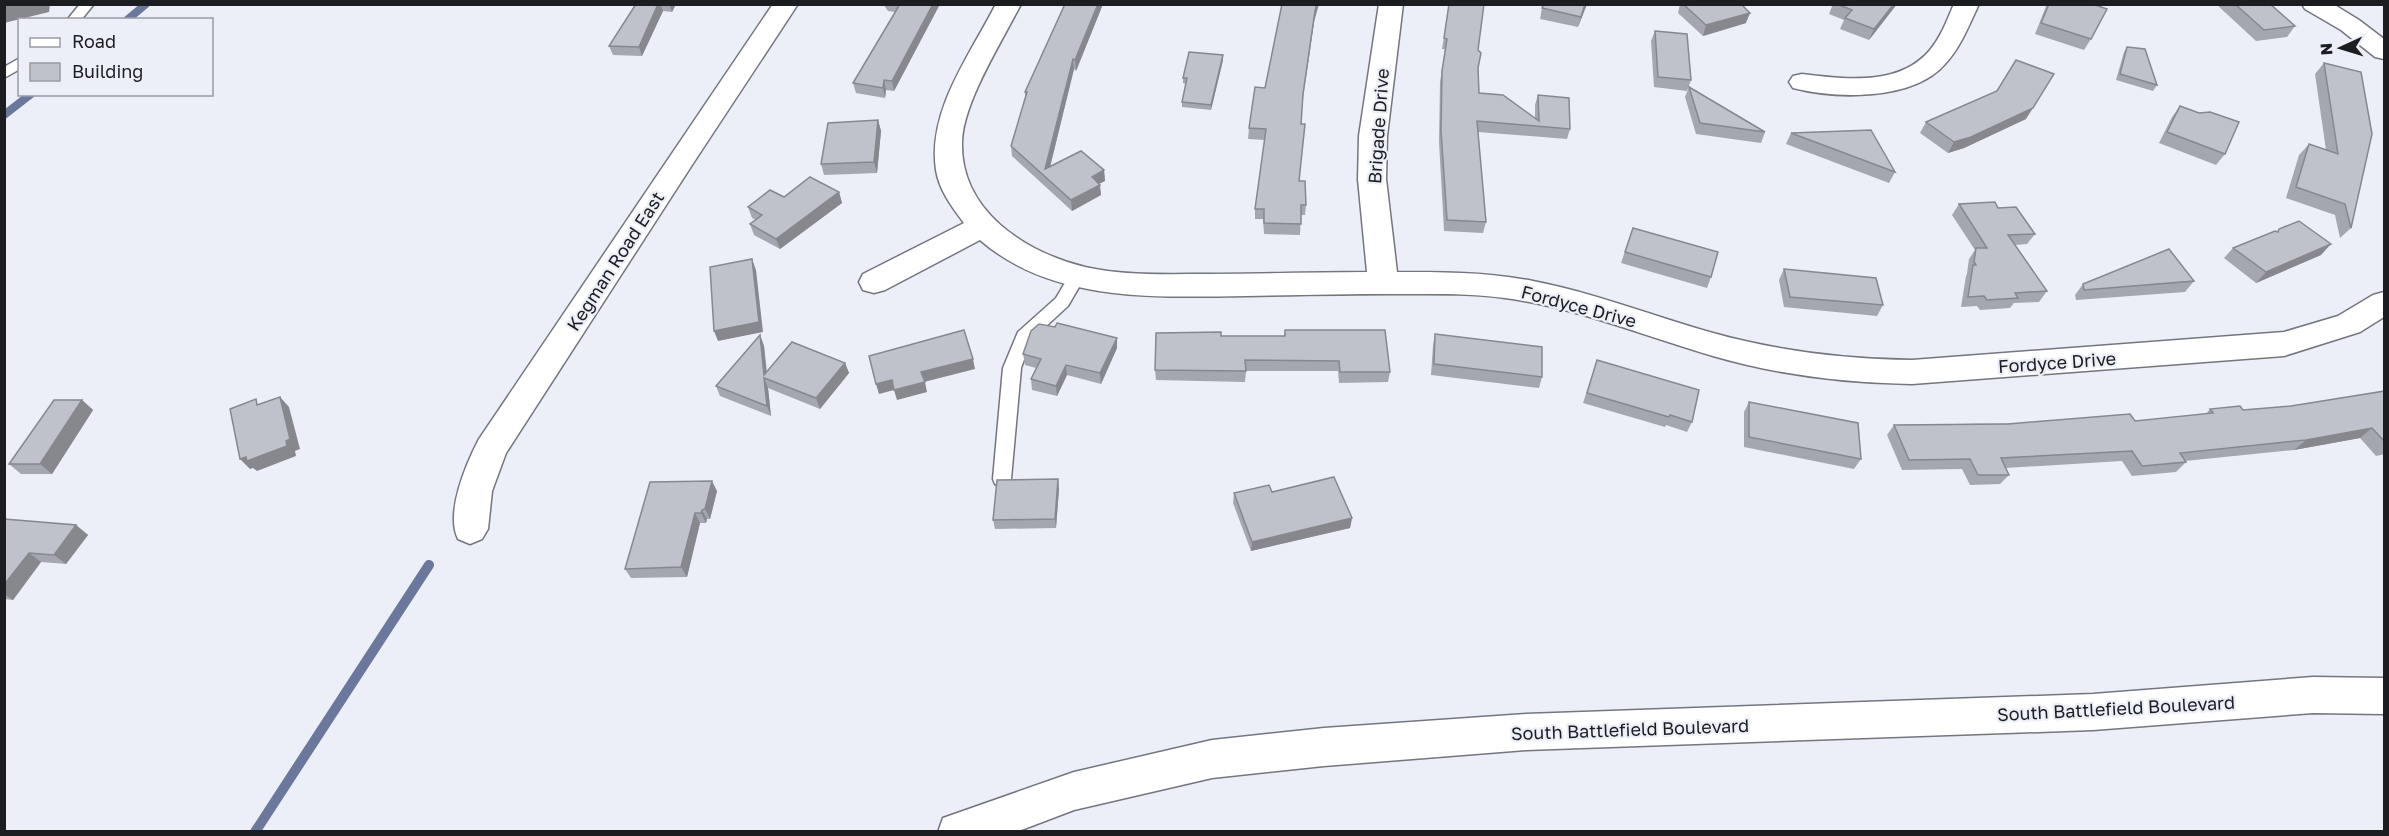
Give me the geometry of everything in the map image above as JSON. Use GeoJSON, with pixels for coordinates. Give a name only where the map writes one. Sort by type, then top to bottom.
{"type":"FeatureCollection","features":[{"type":"Feature","properties":{"kind":"street","name":"Kegman Road East"},"geometry":{"type":"LineString","coordinates":[[470,528],[475,491],[491,449],[786,4]]}},
{"type":"Feature","properties":{"kind":"street","name":"Fordyce Drive"},"geometry":{"type":"LineString","coordinates":[[1009,4],[958,105],[950,126],[947,142],[949,172],[958,194],[972,216],[982,226],[1019,253],[1061,271],[1078,275],[1152,286],[1451,283],[1508,287],[1567,299],[1715,345],[1771,359],[1835,369],[1884,372],[1912,372],[2284,344],[2349,324],[2385,303]]}},
{"type":"Feature","properties":{"kind":"street","name":"Brigade Drive"},"geometry":{"type":"LineString","coordinates":[[1383,283],[1374,202],[1373,136],[1391,4]]}},
{"type":"Feature","properties":{"kind":"street"},"geometry":{"type":"LineString","coordinates":[[1802,82],[1836,87],[1878,84],[1898,80],[1922,69],[1931,64],[1942,51],[1967,4]]}},
{"type":"Feature","properties":{"kind":"street"},"geometry":{"type":"LineString","coordinates":[[2314,4],[2350,25],[2385,51]]}},
{"type":"Feature","properties":{"kind":"street"},"geometry":{"type":"LineString","coordinates":[[874,282],[982,226]]}},
{"type":"Feature","properties":{"kind":"street","name":"South Battlefield Boulevard"},"geometry":{"type":"LineString","coordinates":[[2313,695],[2385,683]]}},
{"type":"Feature","properties":{"kind":"street","name":"South Battlefield Boulevard"},"geometry":{"type":"LineString","coordinates":[[958,831],[1074,791],[1212,759],[1324,747],[1526,732],[2094,711],[2313,695],[2385,696]]}},
{"type":"Feature","properties":{"kind":"lane"},"geometry":{"type":"LineString","coordinates":[[75,18],[88,4]]}},
{"type":"Feature","properties":{"kind":"lane"},"geometry":{"type":"LineString","coordinates":[[4,74],[18,64]]}},
{"type":"Feature","properties":{"kind":"lane"},"geometry":{"type":"LineString","coordinates":[[1002,479],[1012,368],[1024,337],[1062,302],[1078,275]]}},
{"type":"Feature","properties":{"kind":"building"},"geometry":{"type":"Polygon","coordinates":[[[636,4],[658,4],[639,47],[609,46],[636,4]]]}},
{"type":"Feature","properties":{"kind":"building"},"geometry":{"type":"Polygon","coordinates":[[[900,4],[933,4],[892,81],[884,80],[883,88],[853,83],[900,4]]]}},
{"type":"Feature","properties":{"kind":"building"},"geometry":{"type":"Polygon","coordinates":[[[1065,4],[1098,4],[1075,60],[1073,59],[1045,169],[1081,151],[1104,170],[1092,177],[1100,185],[1071,200],[1011,146],[1027,92],[1025,92],[1065,4]]]}},
{"type":"Feature","properties":{"kind":"building"},"geometry":{"type":"Polygon","coordinates":[[[1282,4],[1317,4],[1303,94],[1301,124],[1305,124],[1299,181],[1305,181],[1306,205],[1301,205],[1301,224],[1264,223],[1264,209],[1255,209],[1266,129],[1249,128],[1255,87],[1265,88],[1282,4]]]}},
{"type":"Feature","properties":{"kind":"building"},"geometry":{"type":"Polygon","coordinates":[[[1449,4],[1484,4],[1478,50],[1481,53],[1478,68],[1479,93],[1503,95],[1539,121],[1538,95],[1569,98],[1570,129],[1477,121],[1486,222],[1447,220],[1441,131],[1442,71],[1447,39],[1444,38],[1449,4]]]}},
{"type":"Feature","properties":{"kind":"building"},"geometry":{"type":"Polygon","coordinates":[[[1544,4],[1585,4],[1581,17],[1542,8],[1544,4]]]}},
{"type":"Feature","properties":{"kind":"building"},"geometry":{"type":"Polygon","coordinates":[[[1683,4],[1741,4],[1750,13],[1706,25],[1683,4]]]}},
{"type":"Feature","properties":{"kind":"building"},"geometry":{"type":"Polygon","coordinates":[[[1837,4],[1894,4],[1874,29],[1845,18],[1852,10],[1837,4]]]}},
{"type":"Feature","properties":{"kind":"building"},"geometry":{"type":"Polygon","coordinates":[[[2049,4],[2092,4],[2107,9],[2091,39],[2041,23],[2049,4]]]}},
{"type":"Feature","properties":{"kind":"building"},"geometry":{"type":"Polygon","coordinates":[[[2235,4],[2270,4],[2295,26],[2264,30],[2235,4]]]}},
{"type":"Feature","properties":{"kind":"building"},"geometry":{"type":"Polygon","coordinates":[[[1655,31],[1687,34],[1691,80],[1658,77],[1655,31]]]}},
{"type":"Feature","properties":{"kind":"building"},"geometry":{"type":"Polygon","coordinates":[[[2127,47],[2145,49],[2157,85],[2120,74],[2127,47]]]}},
{"type":"Feature","properties":{"kind":"building"},"geometry":{"type":"Polygon","coordinates":[[[1189,52],[1223,55],[1211,105],[1182,102],[1187,78],[1183,78],[1189,52]]]}},
{"type":"Feature","properties":{"kind":"building"},"geometry":{"type":"Polygon","coordinates":[[[2016,60],[2054,74],[2033,108],[1971,137],[1954,142],[1926,122],[1997,91],[2016,60]]]}},
{"type":"Feature","properties":{"kind":"building"},"geometry":{"type":"Polygon","coordinates":[[[2324,63],[2361,72],[2372,134],[2351,228],[2345,204],[2296,187],[2309,144],[2338,154],[2324,63]]]}},
{"type":"Feature","properties":{"kind":"building"},"geometry":{"type":"Polygon","coordinates":[[[1689,87],[1765,132],[1700,123],[1689,87]]]}},
{"type":"Feature","properties":{"kind":"building"},"geometry":{"type":"Polygon","coordinates":[[[2180,106],[2199,113],[2210,112],[2239,122],[2225,154],[2167,132],[2180,106]]]}},
{"type":"Feature","properties":{"kind":"building"},"geometry":{"type":"Polygon","coordinates":[[[878,120],[874,162],[821,164],[828,123],[878,120]]]}},
{"type":"Feature","properties":{"kind":"building"},"geometry":{"type":"Polygon","coordinates":[[[1871,130],[1895,172],[1791,133],[1871,130]]]}},
{"type":"Feature","properties":{"kind":"building"},"geometry":{"type":"Polygon","coordinates":[[[810,177],[839,192],[776,239],[750,224],[762,215],[748,207],[770,190],[784,197],[810,177]]]}},
{"type":"Feature","properties":{"kind":"building"},"geometry":{"type":"Polygon","coordinates":[[[1995,202],[1998,208],[2016,207],[2035,234],[2008,235],[2047,291],[2015,293],[2018,298],[1987,300],[1984,296],[1968,297],[1973,265],[1976,265],[1974,262],[1976,248],[1987,248],[1959,204],[1995,202]]]}},
{"type":"Feature","properties":{"kind":"building"},"geometry":{"type":"Polygon","coordinates":[[[2299,221],[2331,244],[2266,272],[2233,248],[2275,231],[2278,232],[2279,229],[2299,221]]]}},
{"type":"Feature","properties":{"kind":"building"},"geometry":{"type":"Polygon","coordinates":[[[1633,228],[1718,252],[1711,277],[1625,252],[1633,228]]]}},
{"type":"Feature","properties":{"kind":"building"},"geometry":{"type":"Polygon","coordinates":[[[2169,249],[2194,281],[2084,290],[2083,284],[2169,249]]]}},
{"type":"Feature","properties":{"kind":"building"},"geometry":{"type":"Polygon","coordinates":[[[752,259],[759,322],[714,331],[710,267],[752,259]]]}},
{"type":"Feature","properties":{"kind":"building"},"geometry":{"type":"Polygon","coordinates":[[[1784,269],[1876,278],[1883,305],[1790,297],[1784,269]]]}},
{"type":"Feature","properties":{"kind":"building"},"geometry":{"type":"Polygon","coordinates":[[[1057,323],[1117,338],[1100,373],[1066,365],[1056,386],[1031,379],[1041,359],[1023,354],[1031,331],[1039,324],[1055,327],[1057,323]]]}},
{"type":"Feature","properties":{"kind":"building"},"geometry":{"type":"Polygon","coordinates":[[[964,330],[973,359],[921,372],[925,382],[894,390],[892,380],[876,384],[869,356],[964,330]]]}},
{"type":"Feature","properties":{"kind":"building"},"geometry":{"type":"Polygon","coordinates":[[[1285,330],[1385,330],[1390,372],[1340,372],[1339,361],[1245,360],[1246,371],[1155,370],[1156,333],[1221,332],[1221,336],[1285,336],[1285,330]]]}},
{"type":"Feature","properties":{"kind":"building"},"geometry":{"type":"Polygon","coordinates":[[[1435,334],[1542,347],[1542,377],[1434,364],[1435,334]]]}},
{"type":"Feature","properties":{"kind":"building"},"geometry":{"type":"Polygon","coordinates":[[[760,335],[764,375],[792,342],[845,363],[816,398],[764,378],[767,406],[716,386],[760,335]]]}},
{"type":"Feature","properties":{"kind":"building"},"geometry":{"type":"Polygon","coordinates":[[[1597,360],[1699,390],[1692,422],[1587,393],[1597,360]]]}},
{"type":"Feature","properties":{"kind":"building"},"geometry":{"type":"Polygon","coordinates":[[[2385,391],[2385,442],[2372,428],[2306,440],[2180,453],[2186,462],[2142,466],[2132,451],[2001,458],[2009,475],[1978,475],[1970,459],[1909,460],[1894,425],[2008,424],[2130,414],[2135,421],[2213,413],[2210,409],[2240,406],[2243,410],[2291,406],[2385,391]]]}},
{"type":"Feature","properties":{"kind":"building"},"geometry":{"type":"Polygon","coordinates":[[[280,397],[290,439],[286,441],[287,446],[247,461],[246,457],[240,459],[230,409],[256,399],[257,405],[280,397]]]}},
{"type":"Feature","properties":{"kind":"building"},"geometry":{"type":"Polygon","coordinates":[[[54,400],[82,400],[40,464],[9,464],[54,400]]]}},
{"type":"Feature","properties":{"kind":"building"},"geometry":{"type":"Polygon","coordinates":[[[1749,402],[1858,423],[1861,459],[1749,437],[1749,402]]]}},
{"type":"Feature","properties":{"kind":"building"},"geometry":{"type":"Polygon","coordinates":[[[1334,477],[1352,518],[1252,542],[1234,493],[1269,485],[1272,492],[1334,477]]]}},
{"type":"Feature","properties":{"kind":"building"},"geometry":{"type":"Polygon","coordinates":[[[1058,479],[1055,519],[993,520],[997,480],[1058,479]]]}},
{"type":"Feature","properties":{"kind":"building"},"geometry":{"type":"Polygon","coordinates":[[[712,481],[705,509],[701,513],[695,513],[681,567],[625,569],[650,482],[712,481]]]}},
{"type":"Feature","properties":{"kind":"building"},"geometry":{"type":"Polygon","coordinates":[[[4,519],[76,525],[54,555],[29,553],[4,585],[4,519]]]}},
{"type":"Feature","properties":{"kind":"waterway"},"geometry":{"type":"LineString","coordinates":[[129,18],[146,4]]}},
{"type":"Feature","properties":{"kind":"waterway"},"geometry":{"type":"LineString","coordinates":[[4,115],[28,96]]}},
{"type":"Feature","properties":{"kind":"waterway"},"geometry":{"type":"LineString","coordinates":[[255,832],[429,565]]}}]}
